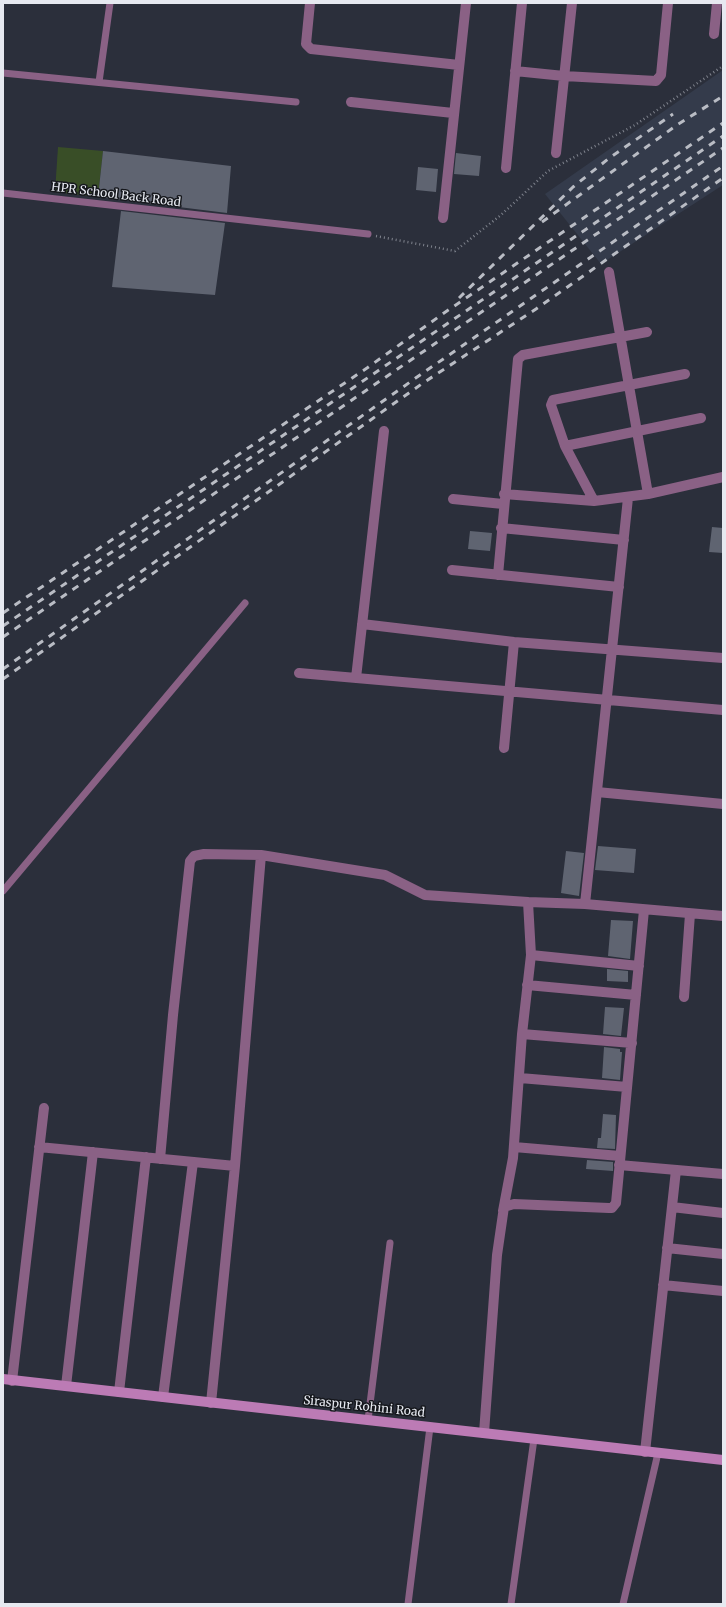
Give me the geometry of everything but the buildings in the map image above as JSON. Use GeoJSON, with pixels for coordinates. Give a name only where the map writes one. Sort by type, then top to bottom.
{"type":"FeatureCollection","features":[{"type":"Feature","properties":{"kind":"street"},"geometry":{"type":"LineString","coordinates":[[310,3],[306,44],[311,49],[459,65]]}},
{"type":"Feature","properties":{"kind":"street"},"geometry":{"type":"LineString","coordinates":[[444,218],[453,113],[466,3]]}},
{"type":"Feature","properties":{"kind":"street"},"geometry":{"type":"LineString","coordinates":[[506,168],[522,3]]}},
{"type":"Feature","properties":{"kind":"street"},"geometry":{"type":"LineString","coordinates":[[556,153],[572,3]]}},
{"type":"Feature","properties":{"kind":"street"},"geometry":{"type":"LineString","coordinates":[[515,71],[656,82],[661,75],[668,3]]}},
{"type":"Feature","properties":{"kind":"street"},"geometry":{"type":"LineString","coordinates":[[714,34],[717,3]]}},
{"type":"Feature","properties":{"kind":"street"},"geometry":{"type":"LineString","coordinates":[[351,102],[453,113]]}},
{"type":"Feature","properties":{"kind":"street"},"geometry":{"type":"LineString","coordinates":[[609,272],[648,494]]}},
{"type":"Feature","properties":{"kind":"street"},"geometry":{"type":"LineString","coordinates":[[498,575],[501,528],[518,359],[523,356],[620,336],[647,332]]}},
{"type":"Feature","properties":{"kind":"street"},"geometry":{"type":"LineString","coordinates":[[594,501],[565,446],[551,405],[553,400],[685,374]]}},
{"type":"Feature","properties":{"kind":"street"},"geometry":{"type":"LineString","coordinates":[[565,446],[701,418]]}},
{"type":"Feature","properties":{"kind":"street"},"geometry":{"type":"LineString","coordinates":[[356,678],[384,431]]}},
{"type":"Feature","properties":{"kind":"street"},"geometry":{"type":"LineString","coordinates":[[453,500],[504,499],[594,501],[628,498],[723,477]]}},
{"type":"Feature","properties":{"kind":"street"},"geometry":{"type":"LineString","coordinates":[[585,904],[628,498]]}},
{"type":"Feature","properties":{"kind":"street"},"geometry":{"type":"LineString","coordinates":[[501,528],[624,540]]}},
{"type":"Feature","properties":{"kind":"street"},"geometry":{"type":"LineString","coordinates":[[452,570],[619,587]]}},
{"type":"Feature","properties":{"kind":"street"},"geometry":{"type":"LineString","coordinates":[[362,624],[514,642],[723,658]]}},
{"type":"Feature","properties":{"kind":"street"},"geometry":{"type":"LineString","coordinates":[[504,748],[514,642]]}},
{"type":"Feature","properties":{"kind":"street"},"geometry":{"type":"LineString","coordinates":[[299,673],[509,693],[723,710]]}},
{"type":"Feature","properties":{"kind":"street"},"geometry":{"type":"LineString","coordinates":[[597,792],[723,804]]}},
{"type":"Feature","properties":{"kind":"street"},"geometry":{"type":"LineString","coordinates":[[160,1159],[180,939],[190,861],[194,856],[204,854],[261,855],[385,875],[425,895],[528,902],[585,904],[723,916]]}},
{"type":"Feature","properties":{"kind":"street"},"geometry":{"type":"LineString","coordinates":[[211,1403],[235,1166],[261,855]]}},
{"type":"Feature","properties":{"kind":"street"},"geometry":{"type":"LineString","coordinates":[[484,1433],[497,1255],[514,1147],[522,1034],[531,955],[528,902]]}},
{"type":"Feature","properties":{"kind":"street"},"geometry":{"type":"LineString","coordinates":[[503,1211],[504,1207],[514,1204],[612,1208],[616,1203],[644,910]]}},
{"type":"Feature","properties":{"kind":"street"},"geometry":{"type":"LineString","coordinates":[[684,997],[690,914]]}},
{"type":"Feature","properties":{"kind":"street"},"geometry":{"type":"LineString","coordinates":[[531,955],[639,966]]}},
{"type":"Feature","properties":{"kind":"street"},"geometry":{"type":"LineString","coordinates":[[527,985],[636,995]]}},
{"type":"Feature","properties":{"kind":"street"},"geometry":{"type":"LineString","coordinates":[[522,1034],[632,1043]]}},
{"type":"Feature","properties":{"kind":"street"},"geometry":{"type":"LineString","coordinates":[[520,1078],[627,1087]]}},
{"type":"Feature","properties":{"kind":"street"},"geometry":{"type":"LineString","coordinates":[[8,1380],[44,1108]]}},
{"type":"Feature","properties":{"kind":"street"},"geometry":{"type":"LineString","coordinates":[[514,1147],[620,1160],[676,1170],[723,1174]]}},
{"type":"Feature","properties":{"kind":"street"},"geometry":{"type":"LineString","coordinates":[[39,1148],[235,1166]]}},
{"type":"Feature","properties":{"kind":"street"},"geometry":{"type":"LineString","coordinates":[[66,1386],[93,1152]]}},
{"type":"Feature","properties":{"kind":"street"},"geometry":{"type":"LineString","coordinates":[[119,1392],[146,1157]]}},
{"type":"Feature","properties":{"kind":"street"},"geometry":{"type":"LineString","coordinates":[[163,1397],[193,1162]]}},
{"type":"Feature","properties":{"kind":"street"},"geometry":{"type":"LineString","coordinates":[[645,1452],[676,1170]]}},
{"type":"Feature","properties":{"kind":"street"},"geometry":{"type":"LineString","coordinates":[[672,1207],[723,1212]]}},
{"type":"Feature","properties":{"kind":"street"},"geometry":{"type":"LineString","coordinates":[[667,1248],[723,1254]]}},
{"type":"Feature","properties":{"kind":"street"},"geometry":{"type":"LineString","coordinates":[[663,1285],[723,1291]]}},
{"type":"Feature","properties":{"kind":"street","name":"Siraspur Rohini Road"},"geometry":{"type":"LineString","coordinates":[[8,1380],[723,1460]]}},
{"type":"Feature","properties":{"kind":"lane"},"geometry":{"type":"LineString","coordinates":[[99,82],[110,3]]}},
{"type":"Feature","properties":{"kind":"lane"},"geometry":{"type":"LineString","coordinates":[[3,73],[296,102]]}},
{"type":"Feature","properties":{"kind":"lane","name":"HPR School Back Road"},"geometry":{"type":"LineString","coordinates":[[3,193],[368,234]]}},
{"type":"Feature","properties":{"kind":"lane"},"geometry":{"type":"LineString","coordinates":[[3,891],[245,603]]}},
{"type":"Feature","properties":{"kind":"lane"},"geometry":{"type":"LineString","coordinates":[[368,1420],[390,1243]]}},
{"type":"Feature","properties":{"kind":"lane"},"geometry":{"type":"LineString","coordinates":[[408,1604],[430,1427]]}},
{"type":"Feature","properties":{"kind":"lane"},"geometry":{"type":"LineString","coordinates":[[511,1604],[534,1439]]}},
{"type":"Feature","properties":{"kind":"lane"},"geometry":{"type":"LineString","coordinates":[[623,1604],[658,1453]]}},
{"type":"Feature","properties":{"kind":"path"},"geometry":{"type":"LineString","coordinates":[[368,234],[455,251],[501,215],[548,171],[635,126],[723,66]]}},
{"type":"Feature","properties":{"kind":"shaded area"},"geometry":{"type":"Polygon","coordinates":[[[723,70],[723,185],[601,264],[545,194],[723,70]]]}},
{"type":"Feature","properties":{"kind":"green space"},"geometry":{"type":"Polygon","coordinates":[[[58,147],[103,151],[98,197],[55,192],[58,147]]]}},
{"type":"Feature","properties":{"kind":"railway"},"geometry":{"type":"LineString","coordinates":[[542,222],[677,125],[723,96]]}},
{"type":"Feature","properties":{"kind":"railway"},"geometry":{"type":"LineString","coordinates":[[459,298],[573,187],[608,159],[673,114]]}},
{"type":"Feature","properties":{"kind":"railway"},"geometry":{"type":"LineString","coordinates":[[3,613],[367,368],[444,313],[723,123]]}},
{"type":"Feature","properties":{"kind":"railway"},"geometry":{"type":"LineString","coordinates":[[3,626],[723,136]]}},
{"type":"Feature","properties":{"kind":"railway"},"geometry":{"type":"LineString","coordinates":[[3,637],[723,148]]}},
{"type":"Feature","properties":{"kind":"railway"},"geometry":{"type":"LineString","coordinates":[[3,669],[420,375],[723,166]]}},
{"type":"Feature","properties":{"kind":"railway"},"geometry":{"type":"LineString","coordinates":[[3,679],[423,383],[536,309],[723,178]]}}]}
